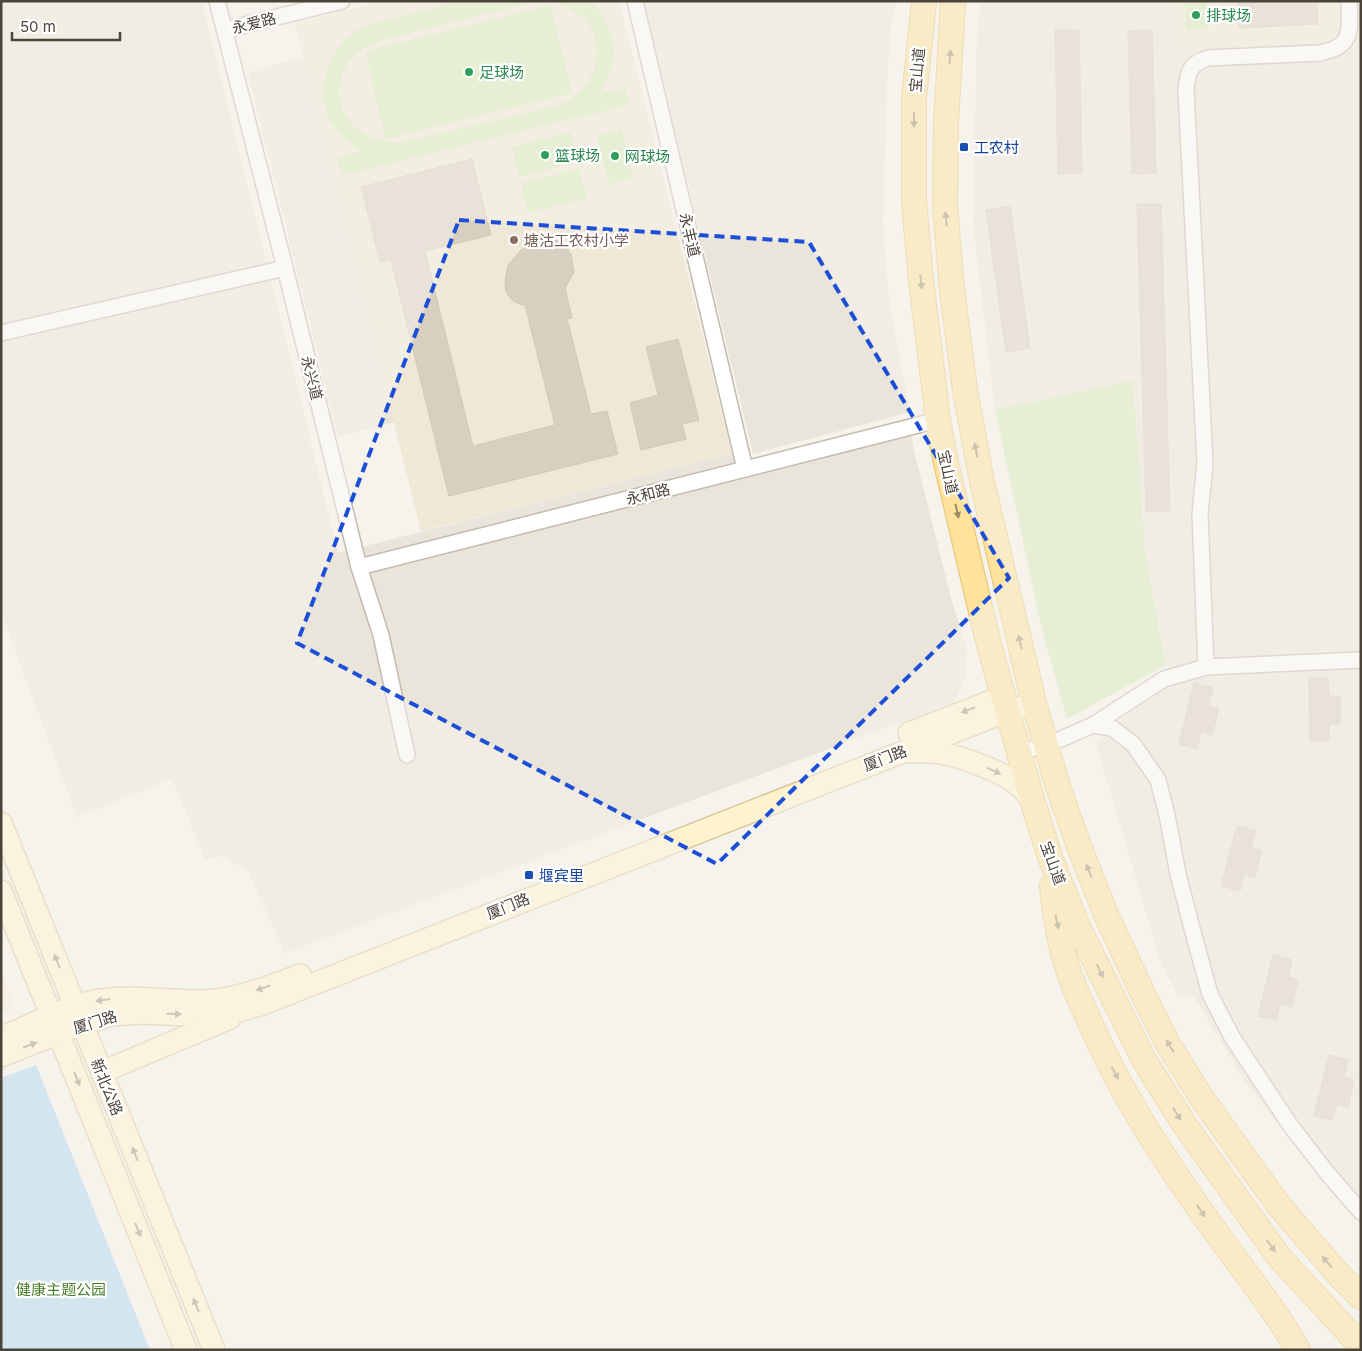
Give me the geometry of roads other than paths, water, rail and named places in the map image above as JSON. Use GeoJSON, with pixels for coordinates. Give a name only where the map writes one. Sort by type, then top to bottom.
{"type":"FeatureCollection","features":[{"type":"Feature","properties":{"kind":"main road","name":"宝山道"},"geometry":{"type":"LineString","coordinates":[[924,1],[914,99],[914,201],[921,280],[938,420],[967,557],[988,641],[1050,857],[1078,927],[1144,1060],[1184,1124],[1279,1257],[1361,1346]]}},
{"type":"Feature","properties":{"kind":"main road","name":"宝山道"},"geometry":{"type":"LineString","coordinates":[[953,1],[946,123],[945,206],[952,290],[965,390],[982,482],[1033,696],[1058,787],[1107,916],[1168,1044],[1201,1097],[1281,1208],[1339,1275],[1361,1297]]}},
{"type":"Feature","properties":{"kind":"main road"},"geometry":{"type":"LineString","coordinates":[[1050,857],[1055,911],[1064,954],[1078,996],[1101,1049],[1134,1108],[1174,1172],[1279,1319],[1298,1350]]}},
{"type":"Feature","properties":{"kind":"street","name":"永兴道"},"geometry":{"type":"LineString","coordinates":[[217,1],[359,567],[381,635],[407,755]]}},
{"type":"Feature","properties":{"kind":"street","name":"永爱路"},"geometry":{"type":"LineString","coordinates":[[225,30],[342,1]]}},
{"type":"Feature","properties":{"kind":"street","name":"永丰道"},"geometry":{"type":"LineString","coordinates":[[635,1],[745,469]]}},
{"type":"Feature","properties":{"kind":"street"},"geometry":{"type":"LineString","coordinates":[[1206,667],[1200,515],[1205,463],[1186,90],[1189,72],[1199,61],[1208,58],[1328,52],[1344,43],[1349,34],[1349,1]]}},
{"type":"Feature","properties":{"kind":"street"},"geometry":{"type":"LineString","coordinates":[[1,333],[285,268]]}},
{"type":"Feature","properties":{"kind":"street","name":"永和路"},"geometry":{"type":"LineString","coordinates":[[359,567],[938,420]]}},
{"type":"Feature","properties":{"kind":"street"},"geometry":{"type":"LineString","coordinates":[[1019,753],[1061,739],[1093,725],[1164,679],[1206,667],[1361,660]]}},
{"type":"Feature","properties":{"kind":"street","name":"厦门路"},"geometry":{"type":"LineString","coordinates":[[1,1056],[55,1025],[79,1015],[100,1000],[120,998],[205,1000],[233,998],[292,978],[962,712],[1005,704],[1033,696]]}},
{"type":"Feature","properties":{"kind":"street","name":"厦门路"},"geometry":{"type":"LineString","coordinates":[[79,1015],[141,1013],[191,1015],[238,1011],[260,1005],[896,753],[1005,704]]}},
{"type":"Feature","properties":{"kind":"street"},"geometry":{"type":"LineString","coordinates":[[1093,725],[1112,728],[1133,744],[1158,780],[1167,815],[1178,874],[1210,994],[1232,1037],[1290,1125],[1328,1174],[1361,1212]]}},
{"type":"Feature","properties":{"kind":"street"},"geometry":{"type":"LineString","coordinates":[[896,753],[928,751],[951,755],[969,761],[1017,783],[1033,803]]}},
{"type":"Feature","properties":{"kind":"street","name":"新北公路"},"geometry":{"type":"LineString","coordinates":[[1,823],[214,1350]]}},
{"type":"Feature","properties":{"kind":"street","name":"新北公路"},"geometry":{"type":"LineString","coordinates":[[1,891],[186,1350]]}},
{"type":"Feature","properties":{"kind":"street"},"geometry":{"type":"LineString","coordinates":[[102,1072],[260,1005]]}},
{"type":"Feature","properties":{"kind":"street","name":"厦门路"},"geometry":{"type":"LineString","coordinates":[[1,1037],[55,1025]]}},
{"type":"Feature","properties":{"kind":"water","name":"健康主题公园"},"geometry":{"type":"Polygon","coordinates":[[[36,1065],[150,1350],[1,1350],[1,1078],[36,1065]]]}},
{"type":"Feature","properties":{"kind":"place","name":"排球场"},"geometry":{"type":"Point","coordinates":[1196,15]}},
{"type":"Feature","properties":{"kind":"place","name":"足球场"},"geometry":{"type":"Point","coordinates":[469,72]}},
{"type":"Feature","properties":{"kind":"place","name":"工农村"},"geometry":{"type":"Point","coordinates":[964,147]}},
{"type":"Feature","properties":{"kind":"place","name":"篮球场"},"geometry":{"type":"Point","coordinates":[545,155]}},
{"type":"Feature","properties":{"kind":"place","name":"网球场"},"geometry":{"type":"Point","coordinates":[615,156]}},
{"type":"Feature","properties":{"kind":"place","name":"塘沽工农村小学"},"geometry":{"type":"Point","coordinates":[514,240]}},
{"type":"Feature","properties":{"kind":"place","name":"堰宾里"},"geometry":{"type":"Point","coordinates":[529,875]}}]}
